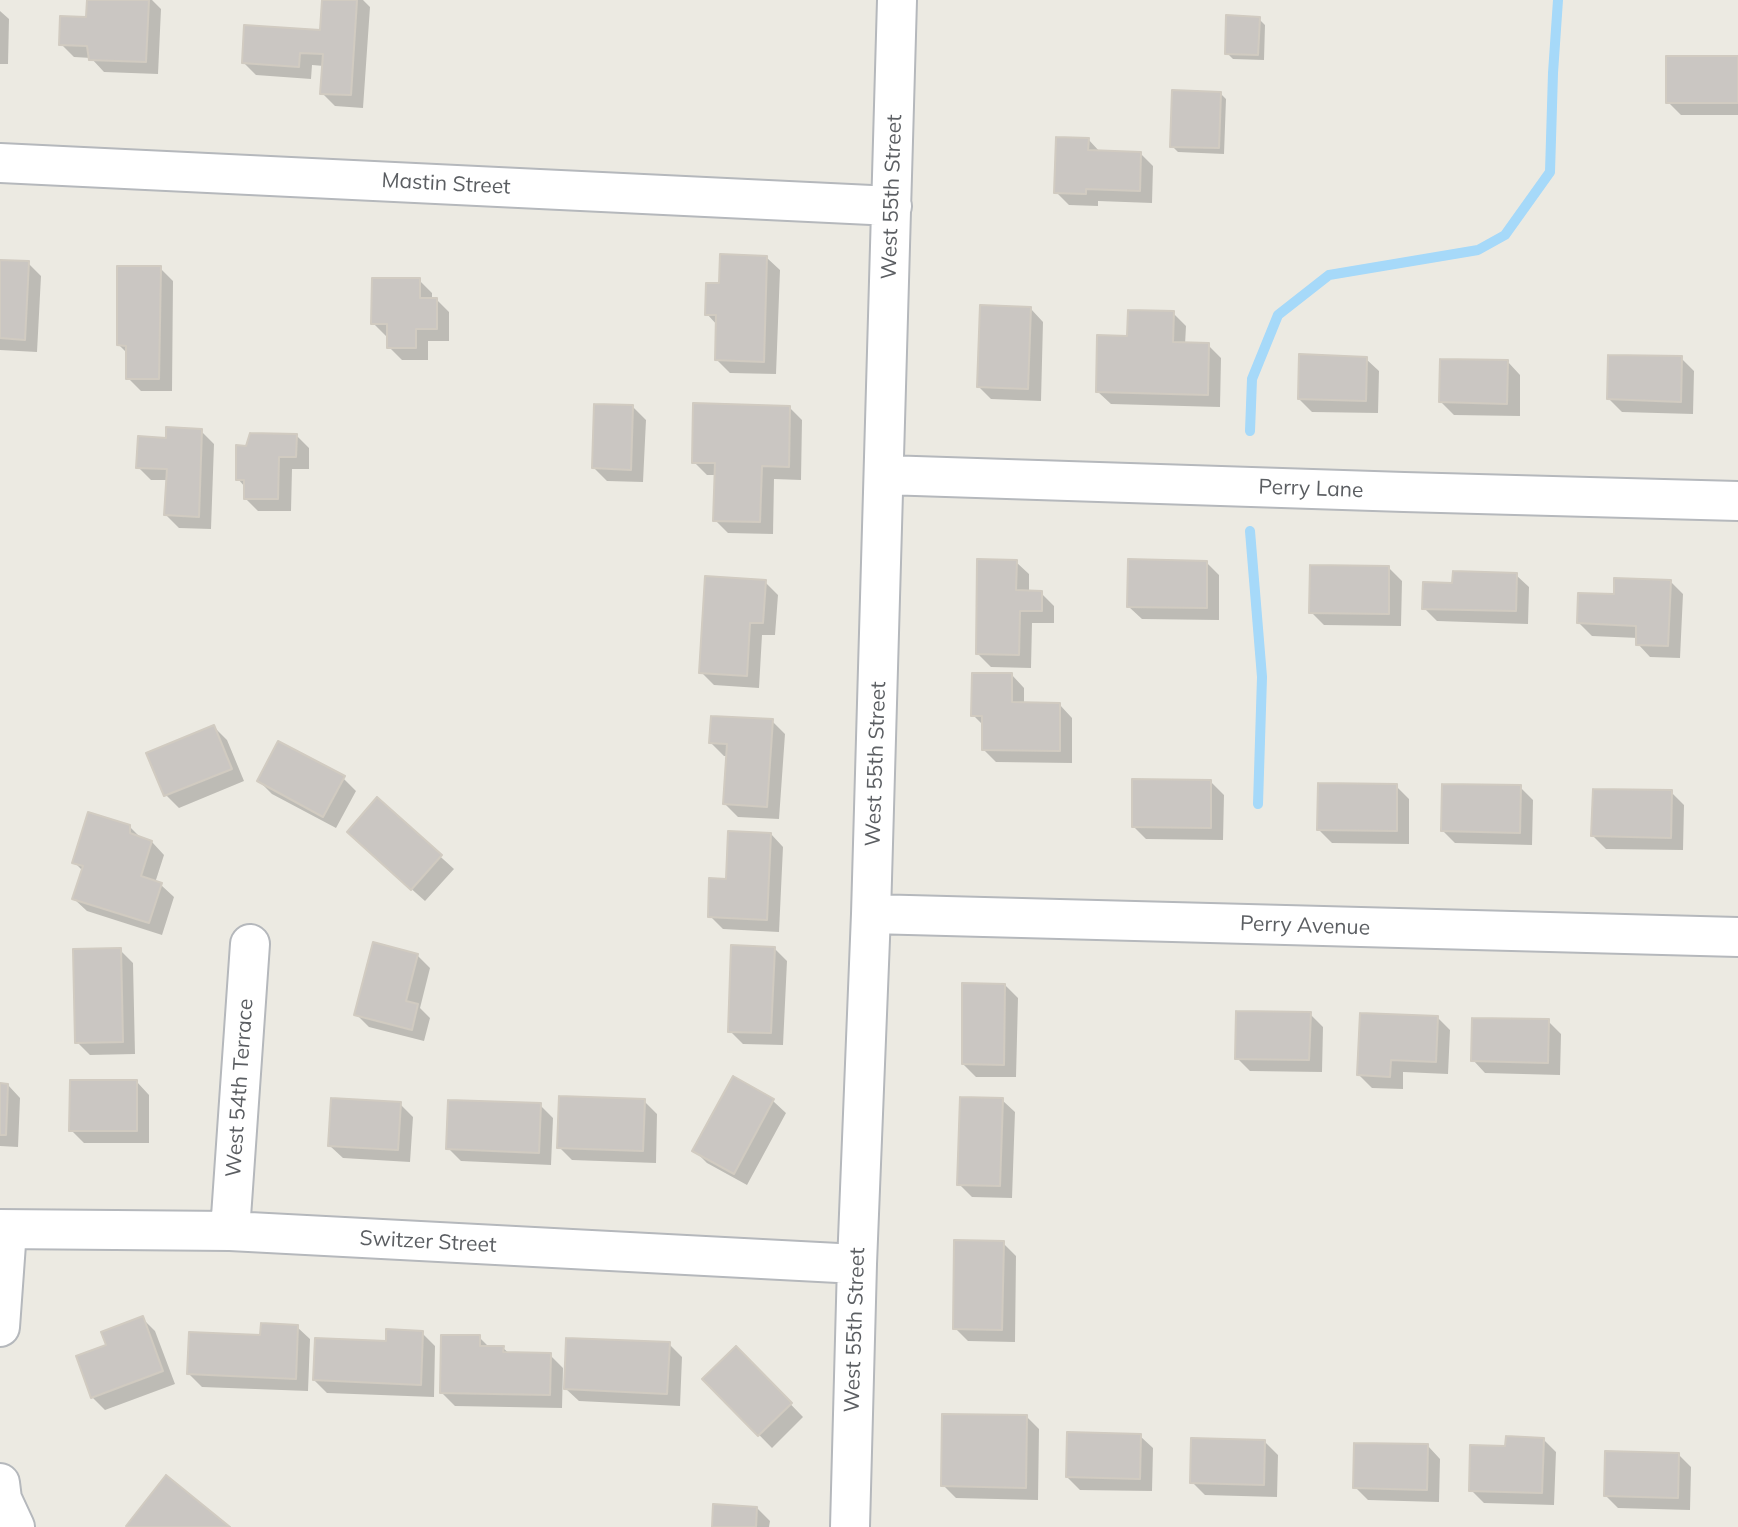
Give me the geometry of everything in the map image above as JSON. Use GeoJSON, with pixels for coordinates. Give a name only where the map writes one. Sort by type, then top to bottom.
{"type":"FeatureCollection","features":[{"type":"Feature","properties":{"kind":"street","name":"West 55th Street"},"geometry":{"type":"LineString","coordinates":[[850,1527],[856,1264],[871,914],[898,0]]}},
{"type":"Feature","properties":{"kind":"street","name":"Mastin Street"},"geometry":{"type":"LineString","coordinates":[[0,163],[892,205]]}},
{"type":"Feature","properties":{"kind":"street","name":"Perry Lane"},"geometry":{"type":"LineString","coordinates":[[885,475],[1391,492],[1738,500]]}},
{"type":"Feature","properties":{"kind":"street","name":"Perry Avenue"},"geometry":{"type":"LineString","coordinates":[[871,914],[1738,937]]}},
{"type":"Feature","properties":{"kind":"street","name":"West 54th Terrace"},"geometry":{"type":"LineString","coordinates":[[230,1231],[250,944]]}},
{"type":"Feature","properties":{"kind":"street","name":"Switzer Street"},"geometry":{"type":"LineString","coordinates":[[4,1230],[230,1231],[856,1264]]}},
{"type":"Feature","properties":{"kind":"street"},"geometry":{"type":"LineString","coordinates":[[0,1327],[4,1230]]}},
{"type":"Feature","properties":{"kind":"street"},"geometry":{"type":"LineString","coordinates":[[0,1483],[2,1499],[15,1527]]}},
{"type":"Feature","properties":{"kind":"building"},"geometry":{"type":"Polygon","coordinates":[[[87,0],[149,0],[146,62],[89,60],[87,46],[59,45],[60,16],[86,17],[87,0]]]}},
{"type":"Feature","properties":{"kind":"building"},"geometry":{"type":"Polygon","coordinates":[[[322,0],[357,0],[351,95],[320,94],[323,54],[300,53],[299,67],[242,63],[244,25],[320,30],[322,0]]]}},
{"type":"Feature","properties":{"kind":"building"},"geometry":{"type":"Polygon","coordinates":[[[1226,15],[1260,17],[1258,55],[1225,54],[1226,15]]]}},
{"type":"Feature","properties":{"kind":"building"},"geometry":{"type":"Polygon","coordinates":[[[1666,56],[1738,56],[1738,103],[1666,103],[1666,56]]]}},
{"type":"Feature","properties":{"kind":"building"},"geometry":{"type":"Polygon","coordinates":[[[1172,90],[1221,92],[1219,148],[1170,147],[1172,90]]]}},
{"type":"Feature","properties":{"kind":"building"},"geometry":{"type":"Polygon","coordinates":[[[1056,137],[1089,138],[1088,150],[1141,152],[1140,191],[1086,189],[1086,194],[1054,193],[1056,137]]]}},
{"type":"Feature","properties":{"kind":"building"},"geometry":{"type":"Polygon","coordinates":[[[720,254],[767,256],[764,362],[715,360],[716,315],[705,315],[706,283],[719,283],[720,254]]]}},
{"type":"Feature","properties":{"kind":"building"},"geometry":{"type":"Polygon","coordinates":[[[0,260],[29,261],[25,340],[0,338],[0,260]]]}},
{"type":"Feature","properties":{"kind":"building"},"geometry":{"type":"Polygon","coordinates":[[[117,266],[161,266],[159,379],[126,379],[126,346],[117,345],[117,266]]]}},
{"type":"Feature","properties":{"kind":"building"},"geometry":{"type":"Polygon","coordinates":[[[372,278],[420,278],[420,298],[437,298],[437,329],[416,329],[416,348],[387,348],[387,324],[371,324],[372,278]]]}},
{"type":"Feature","properties":{"kind":"building"},"geometry":{"type":"Polygon","coordinates":[[[980,305],[1031,307],[1028,389],[977,387],[980,305]]]}},
{"type":"Feature","properties":{"kind":"building"},"geometry":{"type":"Polygon","coordinates":[[[1128,310],[1174,311],[1173,342],[1209,343],[1208,395],[1096,392],[1097,335],[1127,336],[1128,310]]]}},
{"type":"Feature","properties":{"kind":"building"},"geometry":{"type":"Polygon","coordinates":[[[1299,354],[1367,357],[1366,401],[1298,399],[1299,354]]]}},
{"type":"Feature","properties":{"kind":"building"},"geometry":{"type":"Polygon","coordinates":[[[1608,355],[1682,356],[1681,402],[1607,399],[1608,355]]]}},
{"type":"Feature","properties":{"kind":"building"},"geometry":{"type":"Polygon","coordinates":[[[1440,359],[1508,360],[1507,404],[1439,402],[1440,359]]]}},
{"type":"Feature","properties":{"kind":"building"},"geometry":{"type":"Polygon","coordinates":[[[693,403],[790,406],[789,467],[762,466],[760,522],[713,521],[715,463],[692,463],[693,403]]]}},
{"type":"Feature","properties":{"kind":"building"},"geometry":{"type":"Polygon","coordinates":[[[594,404],[633,405],[631,470],[592,468],[594,404]]]}},
{"type":"Feature","properties":{"kind":"building"},"geometry":{"type":"Polygon","coordinates":[[[166,427],[202,429],[199,517],[164,515],[167,469],[136,468],[138,436],[166,438],[166,427]]]}},
{"type":"Feature","properties":{"kind":"building"},"geometry":{"type":"Polygon","coordinates":[[[250,433],[297,434],[296,457],[279,457],[278,499],[244,499],[244,480],[236,480],[236,445],[246,446],[250,433]]]}},
{"type":"Feature","properties":{"kind":"building"},"geometry":{"type":"Polygon","coordinates":[[[977,559],[1017,560],[1016,590],[1042,591],[1042,611],[1020,611],[1019,655],[976,654],[977,559]]]}},
{"type":"Feature","properties":{"kind":"building"},"geometry":{"type":"Polygon","coordinates":[[[1128,559],[1207,561],[1207,608],[1127,607],[1128,559]]]}},
{"type":"Feature","properties":{"kind":"building"},"geometry":{"type":"Polygon","coordinates":[[[1310,565],[1389,566],[1389,614],[1309,613],[1310,565]]]}},
{"type":"Feature","properties":{"kind":"building"},"geometry":{"type":"Polygon","coordinates":[[[1453,571],[1517,573],[1516,611],[1422,609],[1423,582],[1452,583],[1453,571]]]}},
{"type":"Feature","properties":{"kind":"building"},"geometry":{"type":"Polygon","coordinates":[[[705,576],[766,580],[763,623],[750,623],[747,676],[699,673],[705,576]]]}},
{"type":"Feature","properties":{"kind":"building"},"geometry":{"type":"Polygon","coordinates":[[[1614,578],[1671,580],[1668,646],[1636,645],[1636,626],[1577,623],[1578,593],[1614,594],[1614,578]]]}},
{"type":"Feature","properties":{"kind":"building"},"geometry":{"type":"Polygon","coordinates":[[[972,673],[1012,673],[1012,702],[1060,703],[1060,751],[982,750],[982,716],[971,716],[972,673]]]}},
{"type":"Feature","properties":{"kind":"building"},"geometry":{"type":"Polygon","coordinates":[[[711,716],[773,719],[767,807],[723,804],[727,744],[709,743],[711,716]]]}},
{"type":"Feature","properties":{"kind":"building"},"geometry":{"type":"Polygon","coordinates":[[[214,725],[232,769],[164,796],[146,753],[214,725]]]}},
{"type":"Feature","properties":{"kind":"building"},"geometry":{"type":"Polygon","coordinates":[[[278,741],[345,776],[323,817],[257,781],[278,741]]]}},
{"type":"Feature","properties":{"kind":"building"},"geometry":{"type":"Polygon","coordinates":[[[1132,779],[1211,780],[1211,828],[1132,827],[1132,779]]]}},
{"type":"Feature","properties":{"kind":"building"},"geometry":{"type":"Polygon","coordinates":[[[1318,783],[1397,784],[1397,831],[1317,830],[1318,783]]]}},
{"type":"Feature","properties":{"kind":"building"},"geometry":{"type":"Polygon","coordinates":[[[1442,784],[1521,785],[1520,833],[1441,831],[1442,784]]]}},
{"type":"Feature","properties":{"kind":"building"},"geometry":{"type":"Polygon","coordinates":[[[1593,789],[1672,790],[1671,838],[1591,836],[1593,789]]]}},
{"type":"Feature","properties":{"kind":"building"},"geometry":{"type":"Polygon","coordinates":[[[377,797],[442,855],[411,890],[347,832],[377,797]]]}},
{"type":"Feature","properties":{"kind":"building"},"geometry":{"type":"Polygon","coordinates":[[[88,812],[130,825],[130,833],[152,841],[141,876],[162,883],[149,923],[72,899],[83,866],[72,863],[88,812]]]}},
{"type":"Feature","properties":{"kind":"building"},"geometry":{"type":"Polygon","coordinates":[[[728,831],[771,833],[767,920],[708,917],[709,878],[726,879],[728,831]]]}},
{"type":"Feature","properties":{"kind":"building"},"geometry":{"type":"Polygon","coordinates":[[[373,942],[418,954],[406,1001],[418,1004],[412,1030],[354,1015],[373,942]]]}},
{"type":"Feature","properties":{"kind":"building"},"geometry":{"type":"Polygon","coordinates":[[[731,945],[775,947],[771,1033],[728,1032],[731,945]]]}},
{"type":"Feature","properties":{"kind":"building"},"geometry":{"type":"Polygon","coordinates":[[[121,948],[123,1042],[75,1043],[73,949],[121,948]]]}},
{"type":"Feature","properties":{"kind":"building"},"geometry":{"type":"Polygon","coordinates":[[[962,983],[1005,984],[1004,1065],[962,1064],[962,983]]]}},
{"type":"Feature","properties":{"kind":"building"},"geometry":{"type":"Polygon","coordinates":[[[1236,1011],[1311,1012],[1309,1060],[1235,1059],[1236,1011]]]}},
{"type":"Feature","properties":{"kind":"building"},"geometry":{"type":"Polygon","coordinates":[[[1360,1013],[1438,1016],[1436,1062],[1391,1060],[1390,1077],[1357,1075],[1360,1013]]]}},
{"type":"Feature","properties":{"kind":"building"},"geometry":{"type":"Polygon","coordinates":[[[1472,1018],[1549,1019],[1548,1063],[1471,1061],[1472,1018]]]}},
{"type":"Feature","properties":{"kind":"building"},"geometry":{"type":"Polygon","coordinates":[[[733,1076],[774,1099],[734,1174],[692,1151],[733,1076]]]}},
{"type":"Feature","properties":{"kind":"building"},"geometry":{"type":"Polygon","coordinates":[[[70,1080],[137,1080],[137,1131],[69,1131],[70,1080]]]}},
{"type":"Feature","properties":{"kind":"building"},"geometry":{"type":"Polygon","coordinates":[[[0,1083],[8,1084],[6,1135],[0,1135],[0,1083]]]}},
{"type":"Feature","properties":{"kind":"building"},"geometry":{"type":"Polygon","coordinates":[[[559,1096],[645,1099],[643,1151],[557,1148],[559,1096]]]}},
{"type":"Feature","properties":{"kind":"building"},"geometry":{"type":"Polygon","coordinates":[[[960,1097],[1003,1098],[1000,1186],[957,1185],[960,1097]]]}},
{"type":"Feature","properties":{"kind":"building"},"geometry":{"type":"Polygon","coordinates":[[[331,1098],[401,1102],[398,1150],[328,1146],[331,1098]]]}},
{"type":"Feature","properties":{"kind":"building"},"geometry":{"type":"Polygon","coordinates":[[[448,1100],[541,1103],[539,1153],[446,1149],[448,1100]]]}},
{"type":"Feature","properties":{"kind":"building"},"geometry":{"type":"Polygon","coordinates":[[[954,1240],[1004,1241],[1002,1330],[953,1329],[954,1240]]]}},
{"type":"Feature","properties":{"kind":"building"},"geometry":{"type":"Polygon","coordinates":[[[143,1316],[163,1371],[91,1398],[76,1356],[106,1345],[101,1332],[143,1316]]]}},
{"type":"Feature","properties":{"kind":"building"},"geometry":{"type":"Polygon","coordinates":[[[261,1323],[298,1325],[296,1379],[187,1374],[189,1332],[260,1335],[261,1323]]]}},
{"type":"Feature","properties":{"kind":"building"},"geometry":{"type":"Polygon","coordinates":[[[386,1329],[423,1331],[421,1385],[313,1380],[315,1338],[386,1341],[386,1329]]]}},
{"type":"Feature","properties":{"kind":"building"},"geometry":{"type":"Polygon","coordinates":[[[441,1335],[480,1335],[480,1346],[504,1346],[503,1352],[551,1353],[550,1395],[440,1393],[441,1335]]]}},
{"type":"Feature","properties":{"kind":"building"},"geometry":{"type":"Polygon","coordinates":[[[566,1338],[670,1342],[667,1394],[564,1389],[566,1338]]]}},
{"type":"Feature","properties":{"kind":"building"},"geometry":{"type":"Polygon","coordinates":[[[736,1346],[792,1403],[758,1436],[702,1379],[736,1346]]]}},
{"type":"Feature","properties":{"kind":"building"},"geometry":{"type":"Polygon","coordinates":[[[942,1414],[1027,1415],[1026,1488],[941,1486],[942,1414]]]}},
{"type":"Feature","properties":{"kind":"building"},"geometry":{"type":"Polygon","coordinates":[[[1067,1432],[1141,1434],[1140,1479],[1066,1477],[1067,1432]]]}},
{"type":"Feature","properties":{"kind":"building"},"geometry":{"type":"Polygon","coordinates":[[[1506,1436],[1544,1438],[1542,1493],[1469,1491],[1470,1445],[1505,1446],[1506,1436]]]}},
{"type":"Feature","properties":{"kind":"building"},"geometry":{"type":"Polygon","coordinates":[[[1191,1438],[1265,1440],[1264,1485],[1190,1483],[1191,1438]]]}},
{"type":"Feature","properties":{"kind":"building"},"geometry":{"type":"Polygon","coordinates":[[[1354,1443],[1428,1444],[1427,1490],[1353,1488],[1354,1443]]]}},
{"type":"Feature","properties":{"kind":"building"},"geometry":{"type":"Polygon","coordinates":[[[1605,1451],[1679,1453],[1678,1498],[1604,1496],[1605,1451]]]}},
{"type":"Feature","properties":{"kind":"building"},"geometry":{"type":"Polygon","coordinates":[[[166,1475],[230,1527],[127,1527],[166,1475]]]}},
{"type":"Feature","properties":{"kind":"building"},"geometry":{"type":"Polygon","coordinates":[[[713,1504],[757,1507],[756,1527],[712,1527],[713,1504]]]}},
{"type":"Feature","properties":{"kind":"waterway"},"geometry":{"type":"LineString","coordinates":[[1250,431],[1252,379],[1278,315],[1329,275],[1478,250],[1505,235],[1550,172],[1558,0]]}},
{"type":"Feature","properties":{"kind":"waterway"},"geometry":{"type":"LineString","coordinates":[[1250,531],[1262,677],[1258,804]]}}]}
